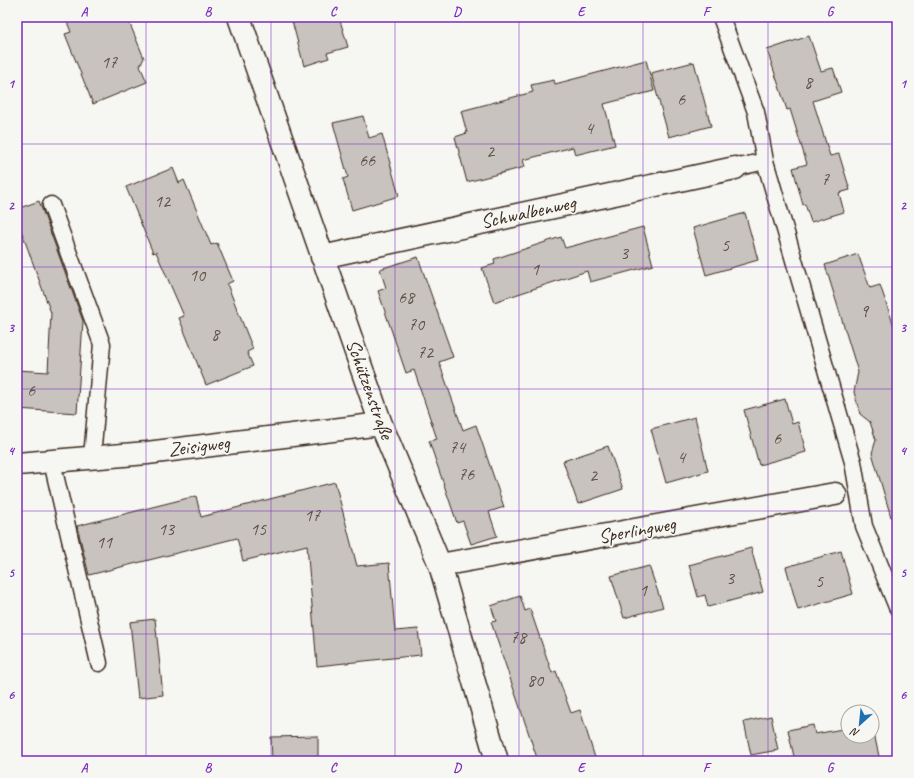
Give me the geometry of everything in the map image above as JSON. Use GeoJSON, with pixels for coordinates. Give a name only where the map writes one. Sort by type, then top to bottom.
{"type":"FeatureCollection","features":[{"type":"Feature","properties":{"kind":"street","name":"Schützenstraße"},"geometry":{"type":"LineString","coordinates":[[239,17],[381,424],[440,565],[497,761]]}},
{"type":"Feature","properties":{"kind":"street","name":"Schwalbenweg"},"geometry":{"type":"LineString","coordinates":[[322,257],[735,168]]}},
{"type":"Feature","properties":{"kind":"street","name":"Zeisigweg"},"geometry":{"type":"LineString","coordinates":[[17,464],[155,452],[381,424]]}},
{"type":"Feature","properties":{"kind":"street","name":"Sperlingweg"},"geometry":{"type":"LineString","coordinates":[[440,565],[835,494]]}},
{"type":"Feature","properties":{"kind":"lane"},"geometry":{"type":"LineString","coordinates":[[721,17],[756,112],[765,161],[853,462],[864,526],[897,607]]}},
{"type":"Feature","properties":{"kind":"lane"},"geometry":{"type":"LineString","coordinates":[[735,168],[765,161]]}},
{"type":"Feature","properties":{"kind":"lane"},"geometry":{"type":"LineString","coordinates":[[50,205],[102,344],[92,457]]}},
{"type":"Feature","properties":{"kind":"lane"},"geometry":{"type":"LineString","coordinates":[[52,462],[99,663]]}},
{"type":"Feature","properties":{"kind":"lane"},"geometry":{"type":"LineString","coordinates":[[835,494],[858,491]]}},
{"type":"Feature","properties":{"kind":"building"},"geometry":{"type":"Polygon","coordinates":[[[65,17],[127,17],[144,58],[140,66],[147,82],[93,104],[65,34],[71,32],[65,17]]]}},
{"type":"Feature","properties":{"kind":"building"},"geometry":{"type":"Polygon","coordinates":[[[291,17],[339,17],[348,47],[327,53],[329,58],[304,66],[291,17]]]}},
{"type":"Feature","properties":{"kind":"building"},"geometry":{"type":"Polygon","coordinates":[[[809,36],[821,71],[833,68],[841,92],[813,101],[830,156],[839,154],[850,190],[839,193],[844,212],[811,222],[805,204],[803,205],[793,168],[807,164],[790,109],[787,110],[767,50],[809,36]]]}},
{"type":"Feature","properties":{"kind":"building"},"geometry":{"type":"Polygon","coordinates":[[[646,60],[654,91],[604,104],[615,145],[575,155],[573,147],[523,160],[525,167],[467,182],[455,137],[467,133],[461,111],[533,92],[531,85],[554,80],[555,84],[646,60]]]}},
{"type":"Feature","properties":{"kind":"building"},"geometry":{"type":"Polygon","coordinates":[[[694,62],[711,126],[669,137],[651,73],[694,62]]]}},
{"type":"Feature","properties":{"kind":"building"},"geometry":{"type":"Polygon","coordinates":[[[363,116],[369,138],[382,134],[399,196],[352,210],[343,179],[348,177],[333,123],[363,116]]]}},
{"type":"Feature","properties":{"kind":"building"},"geometry":{"type":"Polygon","coordinates":[[[173,168],[179,183],[184,180],[211,245],[217,243],[233,281],[227,284],[253,349],[247,352],[253,366],[206,385],[179,318],[184,316],[156,252],[153,253],[126,187],[173,168]]]}},
{"type":"Feature","properties":{"kind":"building"},"geometry":{"type":"Polygon","coordinates":[[[39,201],[83,321],[77,413],[17,409],[17,370],[48,372],[51,313],[17,219],[17,209],[39,201]]]}},
{"type":"Feature","properties":{"kind":"building"},"geometry":{"type":"Polygon","coordinates":[[[745,213],[758,260],[706,275],[693,228],[745,213]]]}},
{"type":"Feature","properties":{"kind":"building"},"geometry":{"type":"Polygon","coordinates":[[[643,227],[653,265],[590,282],[587,271],[494,302],[482,268],[495,264],[494,259],[561,237],[565,248],[643,227]]]}},
{"type":"Feature","properties":{"kind":"building"},"geometry":{"type":"Polygon","coordinates":[[[858,254],[870,288],[880,285],[897,335],[897,516],[891,517],[872,453],[876,440],[870,422],[860,414],[854,392],[858,372],[825,265],[858,254]]]}},
{"type":"Feature","properties":{"kind":"building"},"geometry":{"type":"Polygon","coordinates":[[[418,257],[453,357],[439,362],[463,430],[476,425],[504,507],[489,512],[497,536],[471,544],[463,521],[457,523],[429,441],[437,439],[414,370],[406,373],[378,291],[386,288],[380,269],[418,257]]]}},
{"type":"Feature","properties":{"kind":"building"},"geometry":{"type":"Polygon","coordinates":[[[785,399],[792,424],[798,422],[806,452],[759,465],[744,410],[785,399]]]}},
{"type":"Feature","properties":{"kind":"building"},"geometry":{"type":"Polygon","coordinates":[[[695,417],[708,471],[666,483],[651,429],[695,417]]]}},
{"type":"Feature","properties":{"kind":"building"},"geometry":{"type":"Polygon","coordinates":[[[608,446],[623,489],[578,504],[563,461],[608,446]]]}},
{"type":"Feature","properties":{"kind":"building"},"geometry":{"type":"Polygon","coordinates":[[[335,482],[357,566],[389,563],[395,631],[418,629],[421,655],[317,666],[307,545],[243,561],[237,538],[89,575],[77,526],[196,496],[201,517],[335,482]]]}},
{"type":"Feature","properties":{"kind":"building"},"geometry":{"type":"Polygon","coordinates":[[[751,548],[763,592],[708,607],[705,595],[698,597],[689,565],[751,548]]]}},
{"type":"Feature","properties":{"kind":"building"},"geometry":{"type":"Polygon","coordinates":[[[841,551],[853,594],[798,610],[786,567],[841,551]]]}},
{"type":"Feature","properties":{"kind":"building"},"geometry":{"type":"Polygon","coordinates":[[[649,566],[663,607],[624,618],[611,576],[649,566]]]}},
{"type":"Feature","properties":{"kind":"building"},"geometry":{"type":"Polygon","coordinates":[[[520,596],[525,611],[530,609],[552,673],[556,671],[571,713],[580,710],[596,761],[538,761],[491,622],[496,621],[491,606],[520,596]]]}},
{"type":"Feature","properties":{"kind":"building"},"geometry":{"type":"Polygon","coordinates":[[[155,619],[163,695],[138,698],[130,622],[155,619]]]}},
{"type":"Feature","properties":{"kind":"building"},"geometry":{"type":"Polygon","coordinates":[[[771,716],[778,750],[751,755],[744,722],[771,716]]]}},
{"type":"Feature","properties":{"kind":"building"},"geometry":{"type":"Polygon","coordinates":[[[813,725],[815,734],[840,729],[840,744],[876,744],[880,761],[795,761],[788,730],[813,725]]]}},
{"type":"Feature","properties":{"kind":"building"},"geometry":{"type":"Polygon","coordinates":[[[318,736],[318,761],[272,761],[271,737],[318,736]]]}}]}
